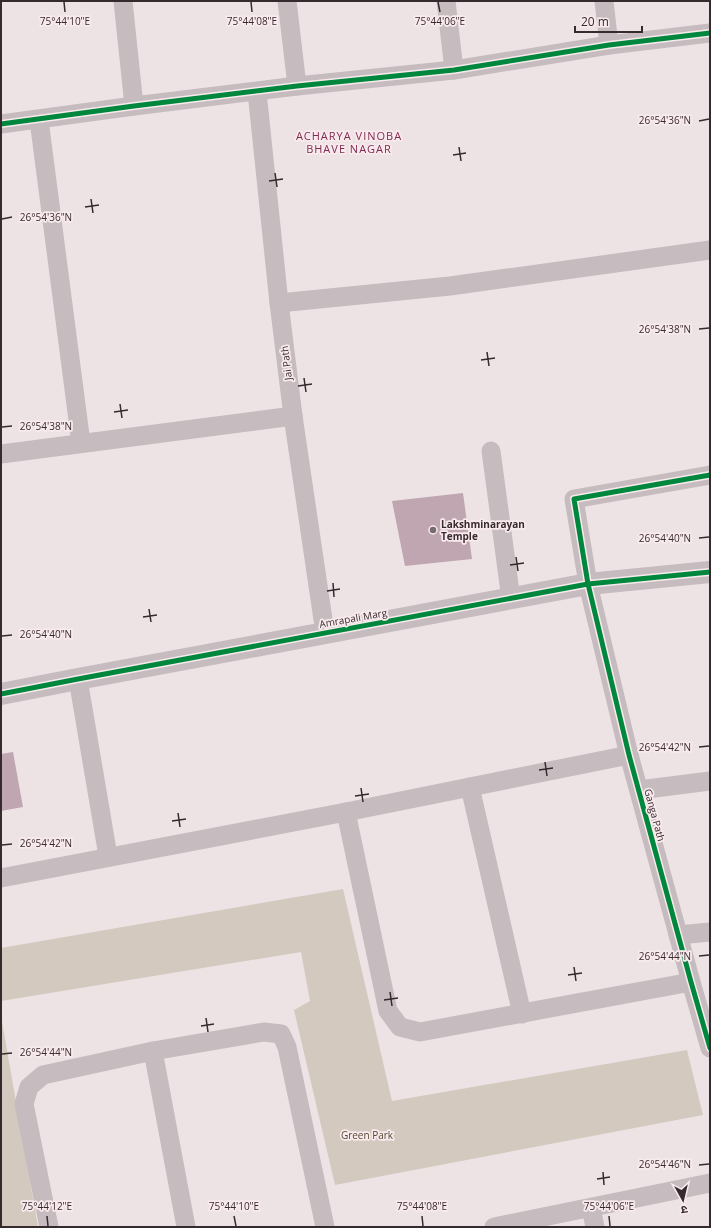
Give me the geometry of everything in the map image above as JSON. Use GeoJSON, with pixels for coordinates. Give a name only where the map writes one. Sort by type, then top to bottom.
{"type":"FeatureCollection","features":[{"type":"Feature","properties":{"kind":"street"},"geometry":{"type":"LineString","coordinates":[[123,1],[134,106]]}},
{"type":"Feature","properties":{"kind":"street"},"geometry":{"type":"LineString","coordinates":[[287,1],[297,86]]}},
{"type":"Feature","properties":{"kind":"street"},"geometry":{"type":"LineString","coordinates":[[446,1],[454,70]]}},
{"type":"Feature","properties":{"kind":"street"},"geometry":{"type":"LineString","coordinates":[[604,1],[609,45]]}},
{"type":"Feature","properties":{"kind":"street"},"geometry":{"type":"LineString","coordinates":[[1,124],[297,86],[454,70],[609,45],[710,33]]}},
{"type":"Feature","properties":{"kind":"street","name":"Jai Path"},"geometry":{"type":"LineString","coordinates":[[257,92],[279,303],[293,416],[325,633]]}},
{"type":"Feature","properties":{"kind":"street"},"geometry":{"type":"LineString","coordinates":[[39,120],[82,443]]}},
{"type":"Feature","properties":{"kind":"street"},"geometry":{"type":"LineString","coordinates":[[279,303],[450,286],[710,250]]}},
{"type":"Feature","properties":{"kind":"street"},"geometry":{"type":"LineString","coordinates":[[1,454],[293,416]]}},
{"type":"Feature","properties":{"kind":"street"},"geometry":{"type":"LineString","coordinates":[[491,451],[511,599]]}},
{"type":"Feature","properties":{"kind":"street","name":"Ganga Path"},"geometry":{"type":"LineString","coordinates":[[710,475],[574,499],[588,584],[629,755],[710,1048]]}},
{"type":"Feature","properties":{"kind":"street","name":"Amrapali Marg"},"geometry":{"type":"LineString","coordinates":[[1,694],[588,584],[710,572]]}},
{"type":"Feature","properties":{"kind":"street"},"geometry":{"type":"LineString","coordinates":[[78,679],[108,856]]}},
{"type":"Feature","properties":{"kind":"street"},"geometry":{"type":"LineString","coordinates":[[1,878],[108,856],[346,812],[629,755]]}},
{"type":"Feature","properties":{"kind":"street"},"geometry":{"type":"LineString","coordinates":[[639,790],[710,781]]}},
{"type":"Feature","properties":{"kind":"street"},"geometry":{"type":"LineString","coordinates":[[470,787],[522,1014]]}},
{"type":"Feature","properties":{"kind":"street"},"geometry":{"type":"LineString","coordinates":[[346,812],[388,1011],[400,1027],[420,1032],[691,982]]}},
{"type":"Feature","properties":{"kind":"street"},"geometry":{"type":"LineString","coordinates":[[678,935],[710,932]]}},
{"type":"Feature","properties":{"kind":"street"},"geometry":{"type":"LineString","coordinates":[[49,1227],[24,1104],[29,1087],[43,1075],[153,1051],[264,1032],[281,1034],[287,1047],[325,1227]]}},
{"type":"Feature","properties":{"kind":"street"},"geometry":{"type":"LineString","coordinates":[[153,1051],[186,1227]]}},
{"type":"Feature","properties":{"kind":"street"},"geometry":{"type":"LineString","coordinates":[[494,1227],[710,1183]]}},
{"type":"Feature","properties":{"kind":"street"},"geometry":{"type":"LineString","coordinates":[[591,1208],[595,1227]]}},
{"type":"Feature","properties":{"kind":"green space","name":"Green Park"},"geometry":{"type":"Polygon","coordinates":[[[343,889],[392,1101],[687,1050],[703,1115],[335,1185],[294,1010],[310,1001],[301,952],[1,1001],[1,948],[343,889]]]}},
{"type":"Feature","properties":{"kind":"green space"},"geometry":{"type":"Polygon","coordinates":[[[1,1016],[38,1227],[1,1227],[1,1016]]]}},
{"type":"Feature","properties":{"kind":"building","name":"Lakshminarayan Temple"},"geometry":{"type":"Polygon","coordinates":[[[463,493],[472,559],[405,566],[392,501],[463,493]]]}},
{"type":"Feature","properties":{"kind":"building"},"geometry":{"type":"Polygon","coordinates":[[[13,752],[23,807],[1,811],[1,754],[13,752]]]}},
{"type":"Feature","properties":{"kind":"cycle path"},"geometry":{"type":"LineString","coordinates":[[1,124],[297,86],[454,70],[609,45],[710,33]]}},
{"type":"Feature","properties":{"kind":"cycle path"},"geometry":{"type":"LineString","coordinates":[[710,475],[574,499],[588,584],[629,755],[710,1048]]}},
{"type":"Feature","properties":{"kind":"cycle path"},"geometry":{"type":"LineString","coordinates":[[1,694],[588,584],[710,572]]}},
{"type":"Feature","properties":{"kind":"place","name":"Lakshminarayan Temple"},"geometry":{"type":"Point","coordinates":[433,530]}},
{"type":"Feature","properties":{"kind":"district","name":"ACHARYA VINOBA BHAVE NAGAR"},"geometry":{"type":"Point","coordinates":[349,142]}}]}
